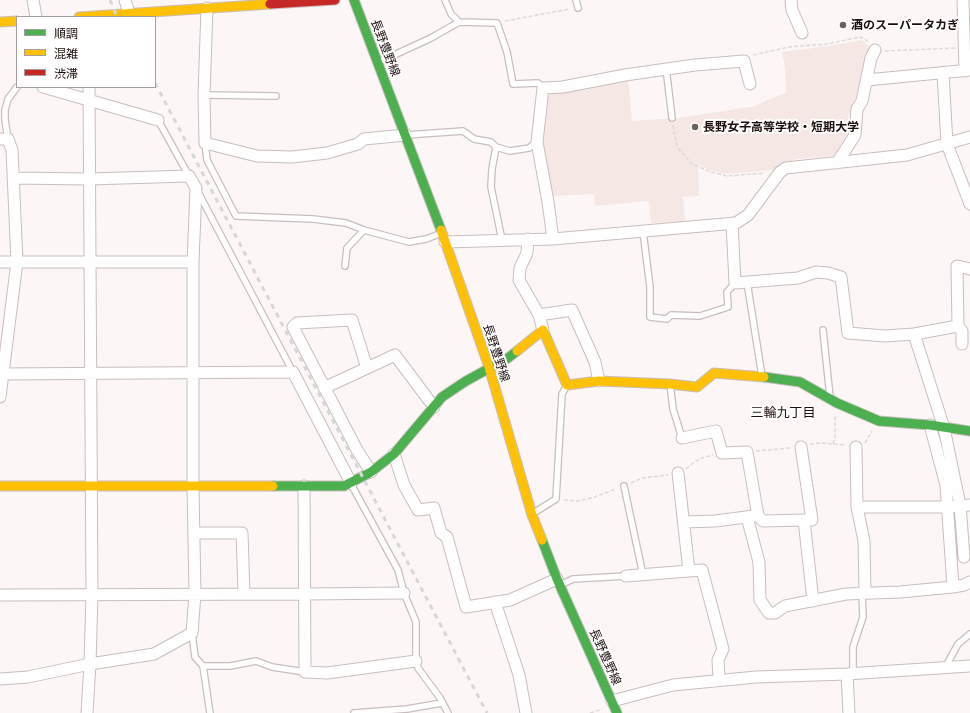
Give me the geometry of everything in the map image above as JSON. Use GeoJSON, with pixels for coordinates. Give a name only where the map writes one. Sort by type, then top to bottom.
{"type":"FeatureCollection","features":[{"type":"Feature","properties":{"kind":"street"},"geometry":{"type":"LineString","coordinates":[[33,0],[36,16]]}},
{"type":"Feature","properties":{"kind":"street"},"geometry":{"type":"LineString","coordinates":[[125,0],[129,13]]}},
{"type":"Feature","properties":{"kind":"street"},"geometry":{"type":"LineString","coordinates":[[96,16],[335,0]]}},
{"type":"Feature","properties":{"kind":"street","name":"長野豊野線"},"geometry":{"type":"LineString","coordinates":[[354,0],[444,238],[489,367],[532,515],[559,582],[617,713]]}},
{"type":"Feature","properties":{"kind":"street"},"geometry":{"type":"LineString","coordinates":[[791,0],[792,10],[802,33]]}},
{"type":"Feature","properties":{"kind":"street"},"geometry":{"type":"LineString","coordinates":[[867,80],[968,71],[965,47],[963,0]]}},
{"type":"Feature","properties":{"kind":"street"},"geometry":{"type":"LineString","coordinates":[[207,8],[204,95],[205,144],[257,156],[292,157],[327,153],[358,144],[364,139],[406,135]]}},
{"type":"Feature","properties":{"kind":"street"},"geometry":{"type":"LineString","coordinates":[[0,22],[16,21]]}},
{"type":"Feature","properties":{"kind":"street"},"geometry":{"type":"LineString","coordinates":[[837,164],[855,135],[857,110],[862,101],[871,58],[875,50]]}},
{"type":"Feature","properties":{"kind":"street"},"geometry":{"type":"LineString","coordinates":[[553,239],[537,142],[543,88],[563,87],[625,75],[744,61],[750,84]]}},
{"type":"Feature","properties":{"kind":"street"},"geometry":{"type":"LineString","coordinates":[[942,73],[947,144],[970,204]]}},
{"type":"Feature","properties":{"kind":"street"},"geometry":{"type":"LineString","coordinates":[[47,88],[158,120]]}},
{"type":"Feature","properties":{"kind":"street"},"geometry":{"type":"LineString","coordinates":[[87,713],[92,594],[89,88]]}},
{"type":"Feature","properties":{"kind":"street"},"geometry":{"type":"LineString","coordinates":[[444,238],[502,240],[553,239],[736,223],[748,215],[780,172],[786,168],[837,164],[907,155],[970,137]]}},
{"type":"Feature","properties":{"kind":"street"},"geometry":{"type":"LineString","coordinates":[[0,397],[17,262],[12,150],[4,139]]}},
{"type":"Feature","properties":{"kind":"street"},"geometry":{"type":"LineString","coordinates":[[0,679],[28,677],[90,664],[154,654],[192,633],[195,594],[193,487],[193,262],[196,188],[190,176],[89,179],[13,178]]}},
{"type":"Feature","properties":{"kind":"street"},"geometry":{"type":"LineString","coordinates":[[732,223],[735,283],[798,278],[816,272],[828,273],[841,277],[848,333],[885,336],[963,330]]}},
{"type":"Feature","properties":{"kind":"street"},"geometry":{"type":"LineString","coordinates":[[528,240],[528,253],[520,268],[519,280],[540,315],[543,330],[567,385],[599,381],[670,384],[697,387],[714,373],[762,376],[800,382],[834,401],[879,421],[930,425],[970,431]]}},
{"type":"Feature","properties":{"kind":"street"},"geometry":{"type":"LineString","coordinates":[[0,262],[193,262]]}},
{"type":"Feature","properties":{"kind":"street"},"geometry":{"type":"LineString","coordinates":[[962,344],[963,330],[957,266],[970,269]]}},
{"type":"Feature","properties":{"kind":"street"},"geometry":{"type":"LineString","coordinates":[[540,315],[572,310],[595,362],[599,381]]}},
{"type":"Feature","properties":{"kind":"street"},"geometry":{"type":"LineString","coordinates":[[367,368],[352,320],[297,324],[292,327],[357,450],[371,472]]}},
{"type":"Feature","properties":{"kind":"street"},"geometry":{"type":"LineString","coordinates":[[0,486],[344,486],[371,472],[394,454],[442,398],[489,367],[508,358],[543,330]]}},
{"type":"Feature","properties":{"kind":"street"},"geometry":{"type":"LineString","coordinates":[[914,334],[944,428],[965,505],[967,557],[952,557]]}},
{"type":"Feature","properties":{"kind":"street"},"geometry":{"type":"LineString","coordinates":[[324,388],[395,355],[434,407]]}},
{"type":"Feature","properties":{"kind":"street"},"geometry":{"type":"LineString","coordinates":[[2,374],[293,372],[351,483]]}},
{"type":"Feature","properties":{"kind":"street"},"geometry":{"type":"LineString","coordinates":[[930,425],[946,485],[953,587]]}},
{"type":"Feature","properties":{"kind":"street"},"geometry":{"type":"LineString","coordinates":[[682,438],[716,431],[722,453],[747,452],[758,516],[763,521],[812,520],[801,447]]}},
{"type":"Feature","properties":{"kind":"street"},"geometry":{"type":"LineString","coordinates":[[856,447],[857,507],[864,541],[864,593]]}},
{"type":"Feature","properties":{"kind":"street"},"geometry":{"type":"LineString","coordinates":[[394,454],[404,485],[418,510],[434,508],[441,533],[447,536],[466,607],[510,600],[559,582]]}},
{"type":"Feature","properties":{"kind":"street"},"geometry":{"type":"LineString","coordinates":[[678,473],[689,571]]}},
{"type":"Feature","properties":{"kind":"street"},"geometry":{"type":"LineString","coordinates":[[304,486],[305,672],[326,673],[416,661]]}},
{"type":"Feature","properties":{"kind":"street"},"geometry":{"type":"LineString","coordinates":[[857,507],[948,507],[965,505]]}},
{"type":"Feature","properties":{"kind":"street"},"geometry":{"type":"LineString","coordinates":[[684,522],[715,521],[758,516]]}},
{"type":"Feature","properties":{"kind":"street"},"geometry":{"type":"LineString","coordinates":[[747,517],[759,562],[760,600],[769,613],[775,613],[785,606],[846,594],[900,592],[953,587],[970,582]]}},
{"type":"Feature","properties":{"kind":"street"},"geometry":{"type":"LineString","coordinates":[[804,520],[813,601]]}},
{"type":"Feature","properties":{"kind":"street"},"geometry":{"type":"LineString","coordinates":[[194,532],[242,533],[244,594]]}},
{"type":"Feature","properties":{"kind":"street"},"geometry":{"type":"LineString","coordinates":[[626,576],[702,570],[723,649],[718,660],[719,680]]}},
{"type":"Feature","properties":{"kind":"street"},"geometry":{"type":"LineString","coordinates":[[0,595],[404,593]]}},
{"type":"Feature","properties":{"kind":"street"},"geometry":{"type":"LineString","coordinates":[[495,602],[519,675],[526,713]]}},
{"type":"Feature","properties":{"kind":"street"},"geometry":{"type":"LineString","coordinates":[[612,701],[673,684],[756,677],[850,674],[970,666]]}},
{"type":"Feature","properties":{"kind":"street"},"geometry":{"type":"LineString","coordinates":[[849,713],[850,674]]}},
{"type":"Feature","properties":{"kind":"lane"},"geometry":{"type":"LineString","coordinates":[[445,0],[451,14],[459,22]]}},
{"type":"Feature","properties":{"kind":"lane"},"geometry":{"type":"LineString","coordinates":[[576,0],[578,8]]}},
{"type":"Feature","properties":{"kind":"lane"},"geometry":{"type":"LineString","coordinates":[[378,63],[431,38],[459,22],[497,22],[507,52],[513,84],[538,83],[543,88]]}},
{"type":"Feature","properties":{"kind":"lane"},"geometry":{"type":"LineString","coordinates":[[665,70],[672,118]]}},
{"type":"Feature","properties":{"kind":"lane"},"geometry":{"type":"LineString","coordinates":[[4,139],[5,110],[8,99],[16,88]]}},
{"type":"Feature","properties":{"kind":"lane"},"geometry":{"type":"LineString","coordinates":[[204,95],[276,96]]}},
{"type":"Feature","properties":{"kind":"lane"},"geometry":{"type":"LineString","coordinates":[[158,120],[190,176]]}},
{"type":"Feature","properties":{"kind":"lane"},"geometry":{"type":"LineString","coordinates":[[406,135],[463,131],[474,139],[491,142],[496,147],[510,151],[529,148],[537,142]]}},
{"type":"Feature","properties":{"kind":"lane"},"geometry":{"type":"LineString","coordinates":[[205,144],[207,160],[236,216],[313,219],[346,223],[364,230],[409,242],[444,238]]}},
{"type":"Feature","properties":{"kind":"lane"},"geometry":{"type":"LineString","coordinates":[[496,147],[492,169],[491,187],[502,240]]}},
{"type":"Feature","properties":{"kind":"lane"},"geometry":{"type":"LineString","coordinates":[[196,188],[293,372]]}},
{"type":"Feature","properties":{"kind":"lane"},"geometry":{"type":"LineString","coordinates":[[345,266],[347,248],[364,230]]}},
{"type":"Feature","properties":{"kind":"lane"},"geometry":{"type":"LineString","coordinates":[[643,231],[650,288],[650,317],[667,319],[671,315],[700,316],[728,307],[727,292],[735,283]]}},
{"type":"Feature","properties":{"kind":"lane"},"geometry":{"type":"LineString","coordinates":[[747,282],[762,376]]}},
{"type":"Feature","properties":{"kind":"lane"},"geometry":{"type":"LineString","coordinates":[[823,330],[834,401]]}},
{"type":"Feature","properties":{"kind":"lane"},"geometry":{"type":"LineString","coordinates":[[670,384],[673,409],[682,438]]}},
{"type":"Feature","properties":{"kind":"lane"},"geometry":{"type":"LineString","coordinates":[[532,515],[556,499],[562,394],[567,385]]}},
{"type":"Feature","properties":{"kind":"lane"},"geometry":{"type":"LineString","coordinates":[[351,483],[398,570],[404,593],[416,622],[416,661],[418,668],[448,713]]}},
{"type":"Feature","properties":{"kind":"lane"},"geometry":{"type":"LineString","coordinates":[[624,486],[644,575]]}},
{"type":"Feature","properties":{"kind":"lane"},"geometry":{"type":"LineString","coordinates":[[559,582],[573,579],[626,576]]}},
{"type":"Feature","properties":{"kind":"lane"},"geometry":{"type":"LineString","coordinates":[[850,674],[853,647],[863,618],[864,593]]}},
{"type":"Feature","properties":{"kind":"lane"},"geometry":{"type":"LineString","coordinates":[[192,633],[195,657],[203,666],[210,713]]}},
{"type":"Feature","properties":{"kind":"lane"},"geometry":{"type":"LineString","coordinates":[[945,668],[958,644],[970,634]]}},
{"type":"Feature","properties":{"kind":"lane"},"geometry":{"type":"LineString","coordinates":[[203,666],[230,666],[256,661],[272,667],[305,672]]}},
{"type":"Feature","properties":{"kind":"lane"},"geometry":{"type":"LineString","coordinates":[[354,713],[407,709],[442,703]]}},
{"type":"Feature","properties":{"kind":"path"},"geometry":{"type":"LineString","coordinates":[[497,22],[578,8]]}},
{"type":"Feature","properties":{"kind":"path"},"geometry":{"type":"LineString","coordinates":[[744,61],[748,57],[790,47],[827,44],[860,37],[865,39],[875,50],[885,51],[965,47]]}},
{"type":"Feature","properties":{"kind":"path"},"geometry":{"type":"LineString","coordinates":[[672,118],[677,147],[692,164],[711,172],[727,176],[780,172]]}},
{"type":"Feature","properties":{"kind":"path"},"geometry":{"type":"LineString","coordinates":[[833,444],[835,437],[834,401]]}},
{"type":"Feature","properties":{"kind":"path"},"geometry":{"type":"LineString","coordinates":[[856,447],[866,443],[879,421]]}},
{"type":"Feature","properties":{"kind":"path"},"geometry":{"type":"LineString","coordinates":[[556,499],[577,501],[592,498],[642,478],[678,473],[702,458],[722,453]]}},
{"type":"Feature","properties":{"kind":"shaded area","name":"長野女子高等学校・短期大学"},"geometry":{"type":"Polygon","coordinates":[[[862,40],[872,49],[848,118],[848,133],[834,156],[796,159],[777,170],[724,174],[698,165],[699,196],[683,197],[685,222],[651,223],[649,201],[595,206],[594,194],[551,196],[542,135],[546,93],[628,78],[632,121],[677,118],[756,106],[786,93],[785,68],[782,52],[862,40]]]}},
{"type":"Feature","properties":{"kind":"railway"},"geometry":{"type":"LineString","coordinates":[[110,0],[117,16]]}},
{"type":"Feature","properties":{"kind":"railway"},"geometry":{"type":"LineString","coordinates":[[156,85],[487,713]]}},
{"type":"Feature","properties":{"kind":"traffic: fast"},"geometry":{"type":"LineString","coordinates":[[354,0],[441,230]]}},
{"type":"Feature","properties":{"kind":"traffic: fast"},"geometry":{"type":"LineString","coordinates":[[273,486],[344,486],[371,472],[394,454],[442,397],[466,381],[508,358],[517,351]]}},
{"type":"Feature","properties":{"kind":"traffic: fast"},"geometry":{"type":"LineString","coordinates":[[764,377],[800,382],[837,403],[879,421],[930,425],[970,431]]}},
{"type":"Feature","properties":{"kind":"traffic: fast"},"geometry":{"type":"LineString","coordinates":[[542,540],[557,579],[617,713]]}},
{"type":"Feature","properties":{"kind":"traffic: slow"},"geometry":{"type":"LineString","coordinates":[[94,16],[270,4]]}},
{"type":"Feature","properties":{"kind":"traffic: slow"},"geometry":{"type":"LineString","coordinates":[[0,22],[16,21]]}},
{"type":"Feature","properties":{"kind":"traffic: slow"},"geometry":{"type":"LineString","coordinates":[[441,230],[489,367],[532,515],[542,540]]}},
{"type":"Feature","properties":{"kind":"traffic: slow"},"geometry":{"type":"LineString","coordinates":[[517,351],[543,330],[567,385],[599,381],[670,384],[697,387],[714,373],[764,377]]}},
{"type":"Feature","properties":{"kind":"traffic: slow"},"geometry":{"type":"LineString","coordinates":[[0,486],[273,486]]}},
{"type":"Feature","properties":{"kind":"traffic: jam"},"geometry":{"type":"LineString","coordinates":[[270,4],[335,0]]}},
{"type":"Feature","properties":{"kind":"place","name":"酒のスーパータカぎ"},"geometry":{"type":"Point","coordinates":[843,25]}},
{"type":"Feature","properties":{"kind":"place","name":"長野女子高等学校・短期大学"},"geometry":{"type":"Point","coordinates":[695,127]}},
{"type":"Feature","properties":{"kind":"district","name":"三輪九丁目"},"geometry":{"type":"Point","coordinates":[783,413]}}]}
